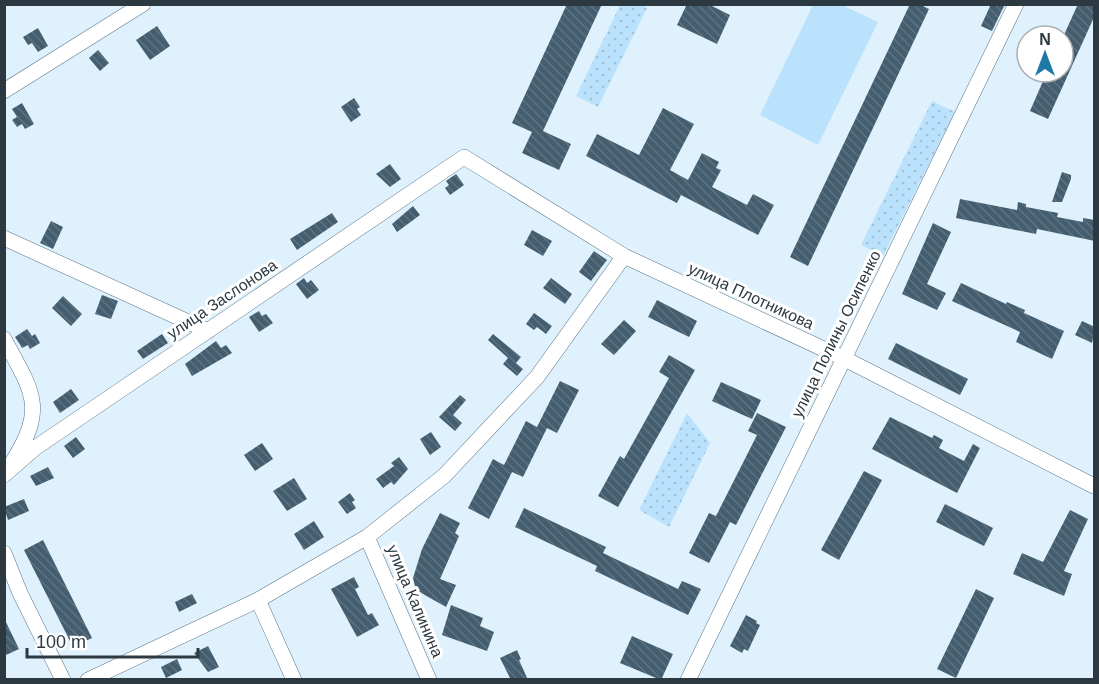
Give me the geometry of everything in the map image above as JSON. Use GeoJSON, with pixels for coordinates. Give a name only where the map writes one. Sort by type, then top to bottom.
{"type":"FeatureCollection","features":[{"type":"Feature","properties":{"kind":"street"},"geometry":{"type":"LineString","coordinates":[[4,91],[143,4]]}},
{"type":"Feature","properties":{"kind":"street","name":"улица Полины Осипенко"},"geometry":{"type":"LineString","coordinates":[[688,680],[1016,4]]}},
{"type":"Feature","properties":{"kind":"street","name":"улица Плотникова"},"geometry":{"type":"LineString","coordinates":[[464,157],[624,256],[844,360],[1095,486]]}},
{"type":"Feature","properties":{"kind":"street","name":"улица Заслонова"},"geometry":{"type":"LineString","coordinates":[[4,475],[35,448],[464,157]]}},
{"type":"Feature","properties":{"kind":"street"},"geometry":{"type":"LineString","coordinates":[[4,238],[208,331]]}},
{"type":"Feature","properties":{"kind":"street"},"geometry":{"type":"LineString","coordinates":[[88,680],[258,600],[367,537],[444,476],[537,377],[624,256]]}},
{"type":"Feature","properties":{"kind":"street"},"geometry":{"type":"LineString","coordinates":[[4,339],[29,387],[34,405],[31,429],[4,475]]}},
{"type":"Feature","properties":{"kind":"street","name":"улица Калинина"},"geometry":{"type":"LineString","coordinates":[[367,537],[429,680]]}},
{"type":"Feature","properties":{"kind":"street"},"geometry":{"type":"LineString","coordinates":[[4,553],[20,593],[63,680]]}},
{"type":"Feature","properties":{"kind":"street"},"geometry":{"type":"LineString","coordinates":[[258,600],[294,680]]}},
{"type":"Feature","properties":{"kind":"shaded area"},"geometry":{"type":"Polygon","coordinates":[[[620,5],[641,5],[647,8],[598,107],[576,96],[620,5]]]}},
{"type":"Feature","properties":{"kind":"shaded area"},"geometry":{"type":"Polygon","coordinates":[[[813,5],[842,5],[878,22],[818,145],[760,115],[813,5]]]}},
{"type":"Feature","properties":{"kind":"shaded area"},"geometry":{"type":"Polygon","coordinates":[[[932,101],[955,112],[883,256],[861,245],[932,101]]]}},
{"type":"Feature","properties":{"kind":"shaded area"},"geometry":{"type":"Polygon","coordinates":[[[687,413],[710,443],[669,527],[639,510],[687,413]]]}},
{"type":"Feature","properties":{"kind":"building"},"geometry":{"type":"Polygon","coordinates":[[[567,4],[602,4],[543,131],[571,144],[559,170],[522,153],[532,132],[512,123],[567,4]]]}},
{"type":"Feature","properties":{"kind":"building"},"geometry":{"type":"Polygon","coordinates":[[[687,4],[708,4],[730,15],[717,44],[677,25],[687,4]]]}},
{"type":"Feature","properties":{"kind":"building"},"geometry":{"type":"Polygon","coordinates":[[[910,4],[919,4],[929,9],[808,266],[790,257],[910,4]]]}},
{"type":"Feature","properties":{"kind":"building"},"geometry":{"type":"Polygon","coordinates":[[[991,4],[1005,4],[992,31],[981,26],[991,4]]]}},
{"type":"Feature","properties":{"kind":"building"},"geometry":{"type":"Polygon","coordinates":[[[1078,4],[1095,4],[1095,15],[1075,59],[1075,24],[1069,24],[1078,4]]]}},
{"type":"Feature","properties":{"kind":"building"},"geometry":{"type":"Polygon","coordinates":[[[157,26],[170,46],[150,60],[136,40],[157,26]]]}},
{"type":"Feature","properties":{"kind":"building"},"geometry":{"type":"Polygon","coordinates":[[[38,28],[48,46],[38,52],[32,43],[28,45],[23,37],[38,28]]]}},
{"type":"Feature","properties":{"kind":"building"},"geometry":{"type":"Polygon","coordinates":[[[98,50],[109,63],[100,71],[89,58],[98,50]]]}},
{"type":"Feature","properties":{"kind":"building"},"geometry":{"type":"Polygon","coordinates":[[[1042,84],[1064,84],[1048,119],[1030,111],[1042,84]]]}},
{"type":"Feature","properties":{"kind":"building"},"geometry":{"type":"Polygon","coordinates":[[[354,98],[360,107],[357,109],[361,115],[351,122],[341,107],[354,98]]]}},
{"type":"Feature","properties":{"kind":"building"},"geometry":{"type":"Polygon","coordinates":[[[22,103],[34,124],[25,129],[22,124],[17,127],[12,120],[17,117],[12,109],[22,103]]]}},
{"type":"Feature","properties":{"kind":"building"},"geometry":{"type":"Polygon","coordinates":[[[663,108],[694,124],[670,170],[688,180],[702,153],[719,162],[716,168],[721,170],[712,187],[747,205],[753,194],[774,205],[758,235],[681,195],[677,203],[586,156],[597,134],[639,155],[663,108]]]}},
{"type":"Feature","properties":{"kind":"building"},"geometry":{"type":"Polygon","coordinates":[[[390,164],[401,179],[390,187],[376,174],[390,164]]]}},
{"type":"Feature","properties":{"kind":"building"},"geometry":{"type":"Polygon","coordinates":[[[1062,172],[1071,175],[1071,179],[1062,202],[1052,202],[1062,172]]]}},
{"type":"Feature","properties":{"kind":"building"},"geometry":{"type":"Polygon","coordinates":[[[456,174],[464,185],[450,195],[445,188],[449,185],[446,181],[456,174]]]}},
{"type":"Feature","properties":{"kind":"building"},"geometry":{"type":"Polygon","coordinates":[[[960,199],[1017,210],[1018,202],[1026,204],[1026,207],[1058,213],[1057,217],[1083,222],[1083,218],[1095,220],[1095,241],[1037,229],[1036,234],[956,218],[960,199]]]}},
{"type":"Feature","properties":{"kind":"building"},"geometry":{"type":"Polygon","coordinates":[[[413,206],[420,215],[397,232],[392,224],[413,206]]]}},
{"type":"Feature","properties":{"kind":"building"},"geometry":{"type":"Polygon","coordinates":[[[332,213],[338,222],[297,250],[290,239],[332,213]]]}},
{"type":"Feature","properties":{"kind":"building"},"geometry":{"type":"Polygon","coordinates":[[[51,221],[63,227],[53,249],[40,243],[51,221]]]}},
{"type":"Feature","properties":{"kind":"building"},"geometry":{"type":"Polygon","coordinates":[[[933,223],[951,232],[927,284],[946,293],[937,310],[902,294],[933,223]]]}},
{"type":"Feature","properties":{"kind":"building"},"geometry":{"type":"Polygon","coordinates":[[[532,230],[552,241],[543,256],[524,245],[532,230]]]}},
{"type":"Feature","properties":{"kind":"building"},"geometry":{"type":"Polygon","coordinates":[[[594,251],[607,260],[591,281],[579,272],[594,251]]]}},
{"type":"Feature","properties":{"kind":"building"},"geometry":{"type":"Polygon","coordinates":[[[304,278],[307,283],[311,280],[319,290],[307,299],[296,284],[304,278]]]}},
{"type":"Feature","properties":{"kind":"building"},"geometry":{"type":"Polygon","coordinates":[[[551,278],[572,294],[565,304],[543,288],[551,278]]]}},
{"type":"Feature","properties":{"kind":"building"},"geometry":{"type":"Polygon","coordinates":[[[961,283],[1006,304],[1007,302],[1025,310],[1024,313],[1064,331],[1052,359],[1016,342],[1020,332],[952,301],[961,283]]]}},
{"type":"Feature","properties":{"kind":"building"},"geometry":{"type":"Polygon","coordinates":[[[102,295],[118,301],[111,319],[95,314],[102,295]]]}},
{"type":"Feature","properties":{"kind":"building"},"geometry":{"type":"Polygon","coordinates":[[[63,296],[82,314],[71,326],[52,308],[63,296]]]}},
{"type":"Feature","properties":{"kind":"building"},"geometry":{"type":"Polygon","coordinates":[[[657,300],[697,321],[689,337],[648,317],[657,300]]]}},
{"type":"Feature","properties":{"kind":"building"},"geometry":{"type":"Polygon","coordinates":[[[259,311],[262,316],[266,314],[273,323],[259,332],[249,317],[259,311]]]}},
{"type":"Feature","properties":{"kind":"building"},"geometry":{"type":"Polygon","coordinates":[[[534,313],[552,326],[546,334],[537,327],[534,330],[526,324],[534,313]]]}},
{"type":"Feature","properties":{"kind":"building"},"geometry":{"type":"Polygon","coordinates":[[[624,320],[636,331],[614,355],[601,344],[624,320]]]}},
{"type":"Feature","properties":{"kind":"building"},"geometry":{"type":"Polygon","coordinates":[[[1082,321],[1095,327],[1092,343],[1075,335],[1082,321]]]}},
{"type":"Feature","properties":{"kind":"building"},"geometry":{"type":"Polygon","coordinates":[[[27,329],[32,336],[35,334],[40,343],[30,349],[28,345],[22,348],[15,337],[27,329]]]}},
{"type":"Feature","properties":{"kind":"building"},"geometry":{"type":"Polygon","coordinates":[[[162,334],[168,343],[143,359],[137,351],[162,334]]]}},
{"type":"Feature","properties":{"kind":"building"},"geometry":{"type":"Polygon","coordinates":[[[493,334],[521,357],[516,363],[523,369],[517,376],[503,364],[508,358],[488,340],[493,334]]]}},
{"type":"Feature","properties":{"kind":"building"},"geometry":{"type":"Polygon","coordinates":[[[216,341],[221,348],[226,345],[232,353],[192,376],[185,364],[216,341]]]}},
{"type":"Feature","properties":{"kind":"building"},"geometry":{"type":"Polygon","coordinates":[[[896,343],[968,379],[960,395],[888,359],[896,343]]]}},
{"type":"Feature","properties":{"kind":"building"},"geometry":{"type":"Polygon","coordinates":[[[669,355],[695,370],[618,507],[598,496],[620,456],[624,459],[669,378],[659,372],[669,355]]]}},
{"type":"Feature","properties":{"kind":"building"},"geometry":{"type":"Polygon","coordinates":[[[560,381],[579,390],[557,433],[547,428],[523,477],[512,472],[489,519],[468,508],[493,459],[504,465],[526,421],[537,427],[560,381]]]}},
{"type":"Feature","properties":{"kind":"building"},"geometry":{"type":"Polygon","coordinates":[[[721,382],[761,400],[752,419],[712,401],[721,382]]]}},
{"type":"Feature","properties":{"kind":"building"},"geometry":{"type":"Polygon","coordinates":[[[71,389],[79,400],[60,413],[53,402],[71,389]]]}},
{"type":"Feature","properties":{"kind":"building"},"geometry":{"type":"Polygon","coordinates":[[[460,395],[466,400],[453,415],[462,423],[455,431],[439,417],[460,395]]]}},
{"type":"Feature","properties":{"kind":"building"},"geometry":{"type":"Polygon","coordinates":[[[757,413],[786,427],[736,525],[730,522],[709,563],[689,553],[709,513],[716,516],[757,435],[748,431],[757,413]]]}},
{"type":"Feature","properties":{"kind":"building"},"geometry":{"type":"Polygon","coordinates":[[[890,417],[932,438],[934,435],[943,440],[939,448],[964,461],[973,444],[980,448],[957,493],[872,449],[890,417]]]}},
{"type":"Feature","properties":{"kind":"building"},"geometry":{"type":"Polygon","coordinates":[[[431,432],[441,447],[430,455],[420,439],[431,432]]]}},
{"type":"Feature","properties":{"kind":"building"},"geometry":{"type":"Polygon","coordinates":[[[76,437],[85,449],[73,458],[64,446],[76,437]]]}},
{"type":"Feature","properties":{"kind":"building"},"geometry":{"type":"Polygon","coordinates":[[[262,443],[273,459],[255,471],[244,455],[262,443]]]}},
{"type":"Feature","properties":{"kind":"building"},"geometry":{"type":"Polygon","coordinates":[[[399,457],[408,469],[394,485],[391,482],[383,488],[376,479],[394,466],[391,463],[399,457]]]}},
{"type":"Feature","properties":{"kind":"building"},"geometry":{"type":"Polygon","coordinates":[[[48,467],[54,478],[36,486],[30,476],[48,467]]]}},
{"type":"Feature","properties":{"kind":"building"},"geometry":{"type":"Polygon","coordinates":[[[864,471],[882,480],[839,560],[821,550],[864,471]]]}},
{"type":"Feature","properties":{"kind":"building"},"geometry":{"type":"Polygon","coordinates":[[[294,478],[307,499],[287,511],[273,491],[294,478]]]}},
{"type":"Feature","properties":{"kind":"building"},"geometry":{"type":"Polygon","coordinates":[[[350,493],[355,500],[352,502],[356,508],[347,514],[338,502],[350,493]]]}},
{"type":"Feature","properties":{"kind":"building"},"geometry":{"type":"Polygon","coordinates":[[[24,499],[29,511],[8,520],[4,507],[24,499]]]}},
{"type":"Feature","properties":{"kind":"building"},"geometry":{"type":"Polygon","coordinates":[[[945,504],[993,528],[984,546],[936,522],[945,504]]]}},
{"type":"Feature","properties":{"kind":"building"},"geometry":{"type":"Polygon","coordinates":[[[524,508],[606,547],[603,553],[678,589],[682,581],[701,589],[688,615],[595,571],[597,566],[515,527],[524,508]]]}},
{"type":"Feature","properties":{"kind":"building"},"geometry":{"type":"Polygon","coordinates":[[[1070,510],[1088,519],[1064,571],[1072,574],[1064,596],[1013,574],[1022,553],[1043,562],[1070,510]]]}},
{"type":"Feature","properties":{"kind":"building"},"geometry":{"type":"Polygon","coordinates":[[[440,513],[460,523],[455,533],[459,536],[440,579],[456,585],[446,607],[416,590],[413,578],[422,549],[440,513]]]}},
{"type":"Feature","properties":{"kind":"building"},"geometry":{"type":"Polygon","coordinates":[[[314,521],[324,537],[304,550],[294,534],[314,521]]]}},
{"type":"Feature","properties":{"kind":"building"},"geometry":{"type":"Polygon","coordinates":[[[43,540],[92,638],[73,647],[24,550],[43,540]]]}},
{"type":"Feature","properties":{"kind":"building"},"geometry":{"type":"Polygon","coordinates":[[[354,577],[359,587],[355,589],[368,615],[372,613],[379,625],[357,637],[331,589],[354,577]]]}},
{"type":"Feature","properties":{"kind":"building"},"geometry":{"type":"Polygon","coordinates":[[[976,589],[994,598],[956,678],[937,669],[976,589]]]}},
{"type":"Feature","properties":{"kind":"building"},"geometry":{"type":"Polygon","coordinates":[[[192,594],[197,603],[179,612],[175,602],[192,594]]]}},
{"type":"Feature","properties":{"kind":"building"},"geometry":{"type":"Polygon","coordinates":[[[451,605],[483,618],[480,626],[494,632],[487,651],[442,635],[451,605]]]}},
{"type":"Feature","properties":{"kind":"building"},"geometry":{"type":"Polygon","coordinates":[[[746,615],[760,625],[748,651],[744,649],[742,653],[730,646],[746,615]]]}},
{"type":"Feature","properties":{"kind":"building"},"geometry":{"type":"Polygon","coordinates":[[[4,618],[19,649],[4,656],[4,618]]]}},
{"type":"Feature","properties":{"kind":"building"},"geometry":{"type":"Polygon","coordinates":[[[632,636],[673,654],[661,680],[620,663],[632,636]]]}},
{"type":"Feature","properties":{"kind":"building"},"geometry":{"type":"Polygon","coordinates":[[[208,646],[219,667],[208,672],[194,653],[208,646]]]}},
{"type":"Feature","properties":{"kind":"building"},"geometry":{"type":"Polygon","coordinates":[[[517,650],[528,680],[511,680],[500,658],[517,650]]]}},
{"type":"Feature","properties":{"kind":"building"},"geometry":{"type":"Polygon","coordinates":[[[177,659],[182,670],[166,678],[161,667],[177,659]]]}}]}
